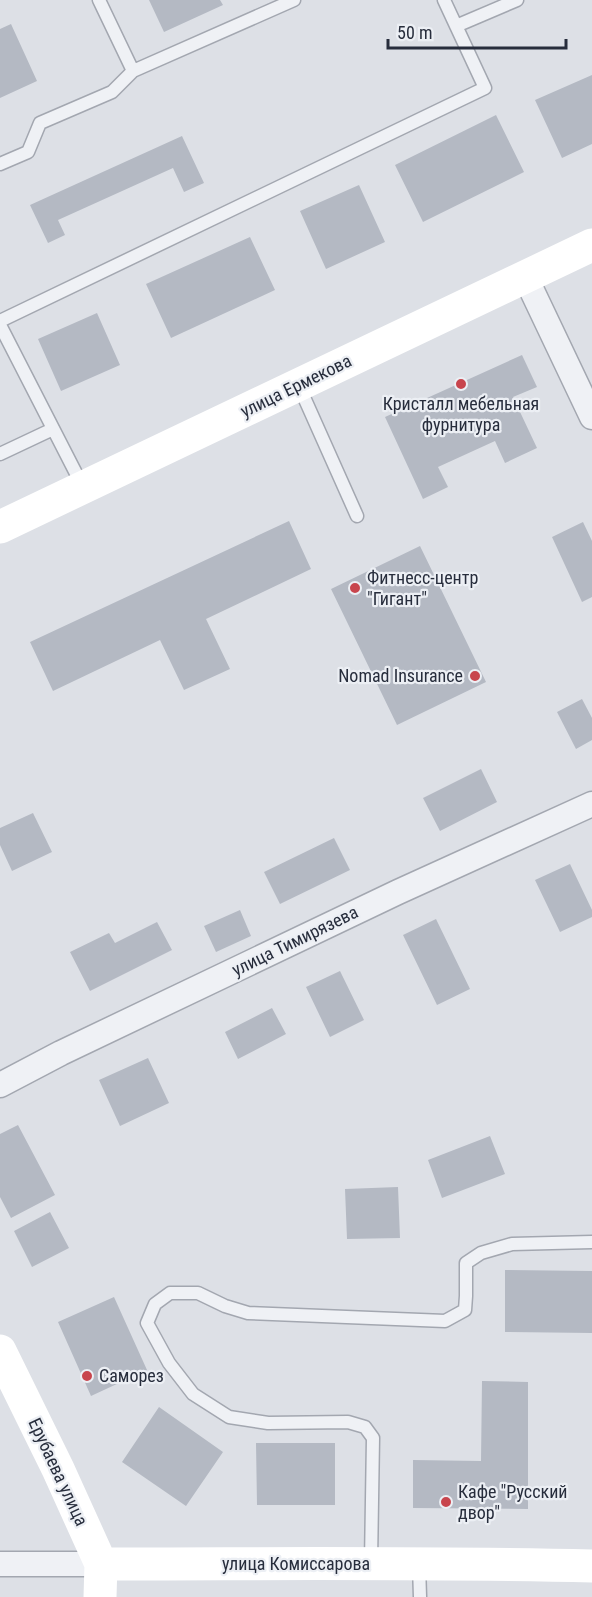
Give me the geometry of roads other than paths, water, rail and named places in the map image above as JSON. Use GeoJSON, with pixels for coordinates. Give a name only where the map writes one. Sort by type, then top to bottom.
{"type":"FeatureCollection","features":[{"type":"Feature","properties":{"kind":"main road","name":"улица Ермекова"},"geometry":{"type":"LineString","coordinates":[[0,527],[592,244]]}},
{"type":"Feature","properties":{"kind":"main road","name":"Ерубаева улица"},"geometry":{"type":"LineString","coordinates":[[0,1351],[58,1469],[101,1564],[100,1597]]}},
{"type":"Feature","properties":{"kind":"main road","name":"улица Комиссарова"},"geometry":{"type":"LineString","coordinates":[[101,1564],[371,1563],[592,1566]]}},
{"type":"Feature","properties":{"kind":"street"},"geometry":{"type":"LineString","coordinates":[[525,276],[586,391],[592,417]]}},
{"type":"Feature","properties":{"kind":"street","name":"улица Тимирязева"},"geometry":{"type":"LineString","coordinates":[[0,1085],[61,1053],[398,892],[592,804]]}},
{"type":"Feature","properties":{"kind":"street","name":"улица Комиссарова"},"geometry":{"type":"LineString","coordinates":[[0,1564],[101,1564]]}},
{"type":"Feature","properties":{"kind":"lane"},"geometry":{"type":"LineString","coordinates":[[99,0],[133,71]]}},
{"type":"Feature","properties":{"kind":"lane"},"geometry":{"type":"LineString","coordinates":[[0,164],[28,152],[40,123],[112,92],[133,71],[294,0]]}},
{"type":"Feature","properties":{"kind":"lane"},"geometry":{"type":"LineString","coordinates":[[83,487],[0,323],[485,88],[444,0]]}},
{"type":"Feature","properties":{"kind":"lane"},"geometry":{"type":"LineString","coordinates":[[456,26],[517,0]]}},
{"type":"Feature","properties":{"kind":"lane"},"geometry":{"type":"LineString","coordinates":[[299,384],[357,516]]}},
{"type":"Feature","properties":{"kind":"lane"},"geometry":{"type":"LineString","coordinates":[[0,454],[53,429]]}},
{"type":"Feature","properties":{"kind":"lane"},"geometry":{"type":"LineString","coordinates":[[371,1563],[373,1438],[365,1427],[348,1422],[268,1424],[229,1417],[193,1394],[169,1363],[147,1323],[155,1304],[170,1293],[198,1293],[225,1306],[248,1313],[445,1322],[465,1310],[466,1263],[481,1253],[512,1244],[592,1242]]}},
{"type":"Feature","properties":{"kind":"lane"},"geometry":{"type":"LineString","coordinates":[[418,1564],[420,1597]]}},
{"type":"Feature","properties":{"kind":"place","name":"Кристалл мебельная фурнитура"},"geometry":{"type":"Point","coordinates":[461,384]}},
{"type":"Feature","properties":{"kind":"place","name":"Фитнесс-центр \"Гигант\""},"geometry":{"type":"Point","coordinates":[355,588]}},
{"type":"Feature","properties":{"kind":"place","name":"Nomad Insurance"},"geometry":{"type":"Point","coordinates":[475,676]}},
{"type":"Feature","properties":{"kind":"place","name":"Саморез"},"geometry":{"type":"Point","coordinates":[87,1376]}},
{"type":"Feature","properties":{"kind":"place","name":"Кафе \"Русский двор\""},"geometry":{"type":"Point","coordinates":[446,1502]}}]}
